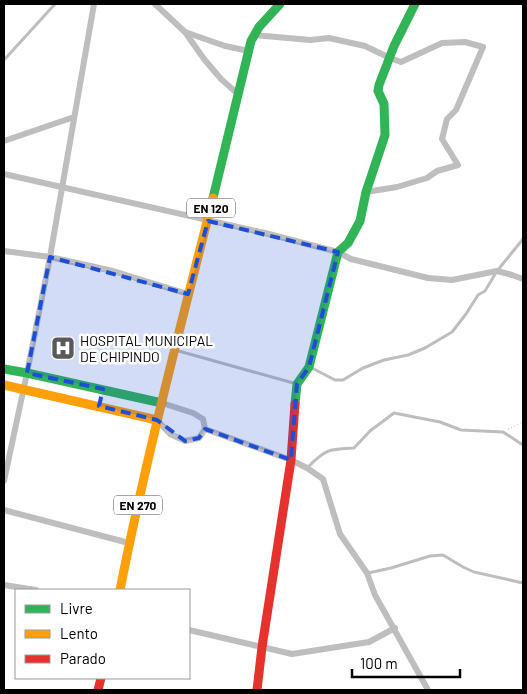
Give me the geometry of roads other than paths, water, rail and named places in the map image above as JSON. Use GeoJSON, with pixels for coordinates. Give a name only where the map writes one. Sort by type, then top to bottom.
{"type":"FeatureCollection","features":[{"type":"Feature","properties":{"kind":"main road","name":"EN 120"},"geometry":{"type":"LineString","coordinates":[[157,420],[249,51],[254,36],[280,4]]}},
{"type":"Feature","properties":{"kind":"main road"},"geometry":{"type":"LineString","coordinates":[[257,690],[290,460],[297,384],[309,367],[338,252],[348,242],[360,221],[366,192],[385,135],[384,104],[378,91],[379,85],[394,46],[415,4]]}},
{"type":"Feature","properties":{"kind":"main road"},"geometry":{"type":"LineString","coordinates":[[4,369],[162,403]]}},
{"type":"Feature","properties":{"kind":"main road"},"geometry":{"type":"LineString","coordinates":[[4,385],[157,420]]}},
{"type":"Feature","properties":{"kind":"main road"},"geometry":{"type":"LineString","coordinates":[[99,406],[103,389]]}},
{"type":"Feature","properties":{"kind":"main road","name":"EN 270"},"geometry":{"type":"LineString","coordinates":[[120,589],[157,420]]}},
{"type":"Feature","properties":{"kind":"street"},"geometry":{"type":"LineString","coordinates":[[4,481],[50,257],[94,4]]}},
{"type":"Feature","properties":{"kind":"street"},"geometry":{"type":"LineString","coordinates":[[155,4],[185,32],[221,79],[239,95]]}},
{"type":"Feature","properties":{"kind":"street"},"geometry":{"type":"LineString","coordinates":[[185,32],[225,46],[249,51]]}},
{"type":"Feature","properties":{"kind":"street"},"geometry":{"type":"LineString","coordinates":[[254,36],[310,40],[330,38],[365,46],[401,62],[442,43],[466,42],[483,47],[456,110],[447,119],[442,140],[458,165],[397,187],[366,192]]}},
{"type":"Feature","properties":{"kind":"street"},"geometry":{"type":"LineString","coordinates":[[4,141],[74,117]]}},
{"type":"Feature","properties":{"kind":"street"},"geometry":{"type":"LineString","coordinates":[[4,174],[265,233],[338,252],[351,259],[428,278],[452,280],[496,271],[512,274],[523,279]]}},
{"type":"Feature","properties":{"kind":"street"},"geometry":{"type":"LineString","coordinates":[[4,251],[50,257],[113,271],[188,294]]}},
{"type":"Feature","properties":{"kind":"street"},"geometry":{"type":"LineString","coordinates":[[157,420],[170,434],[184,441],[199,438],[205,429],[203,418],[162,403]]}},
{"type":"Feature","properties":{"kind":"street"},"geometry":{"type":"LineString","coordinates":[[205,429],[290,460],[307,468],[323,479],[340,534],[367,574],[375,595],[428,690]]}},
{"type":"Feature","properties":{"kind":"street"},"geometry":{"type":"LineString","coordinates":[[4,510],[129,543]]}},
{"type":"Feature","properties":{"kind":"street"},"geometry":{"type":"LineString","coordinates":[[4,585],[30,589]]}},
{"type":"Feature","properties":{"kind":"street"},"geometry":{"type":"LineString","coordinates":[[190,630],[292,654],[369,642],[395,628]]}},
{"type":"Feature","properties":{"kind":"lane"},"geometry":{"type":"LineString","coordinates":[[4,60],[55,4]]}},
{"type":"Feature","properties":{"kind":"lane"},"geometry":{"type":"LineString","coordinates":[[309,367],[335,380],[342,380],[363,368],[425,348],[452,332],[478,295],[485,291],[496,271],[523,239]]}},
{"type":"Feature","properties":{"kind":"lane"},"geometry":{"type":"LineString","coordinates":[[175,350],[297,384]]}},
{"type":"Feature","properties":{"kind":"lane"},"geometry":{"type":"LineString","coordinates":[[307,468],[321,454],[335,448],[354,448],[370,431],[394,413],[440,422],[461,430],[503,432],[523,445]]}},
{"type":"Feature","properties":{"kind":"lane"},"geometry":{"type":"LineString","coordinates":[[367,574],[430,556],[443,555],[474,572],[523,583]]}},
{"type":"Feature","properties":{"kind":"place","name":"HOSPITAL MUNICIPAL DE CHIPINDO"},"geometry":{"type":"Point","coordinates":[63,348]}}]}
